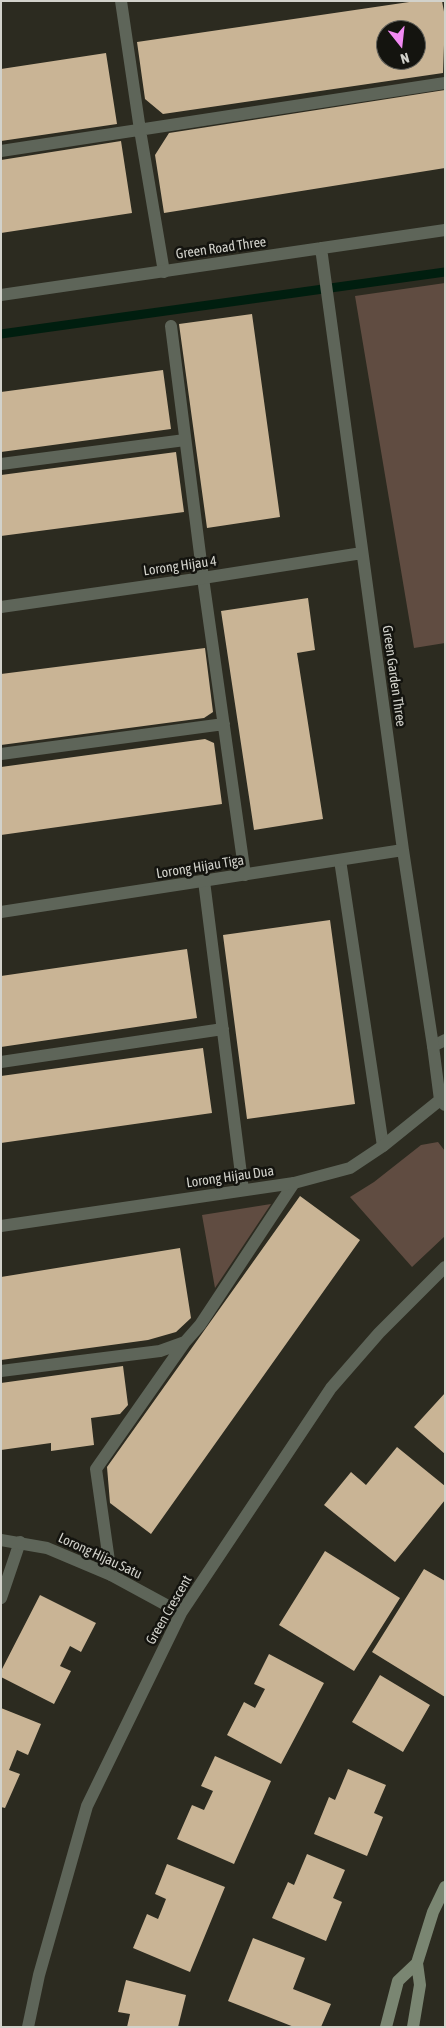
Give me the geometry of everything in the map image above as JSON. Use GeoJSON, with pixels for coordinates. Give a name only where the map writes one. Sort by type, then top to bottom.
{"type":"FeatureCollection","features":[{"type":"Feature","properties":{"kind":"main road"},"geometry":{"type":"LineString","coordinates":[[412,2027],[420,1985],[417,1963],[434,1912],[445,1887]]}},
{"type":"Feature","properties":{"kind":"main road"},"geometry":{"type":"LineString","coordinates":[[386,2027],[398,1981],[417,1963]]}},
{"type":"Feature","properties":{"kind":"street"},"geometry":{"type":"LineString","coordinates":[[121,1],[164,272]]}},
{"type":"Feature","properties":{"kind":"street"},"geometry":{"type":"LineString","coordinates":[[1,151],[445,83]]}},
{"type":"Feature","properties":{"kind":"street","name":"Green Road Three"},"geometry":{"type":"LineString","coordinates":[[1,295],[445,230]]}},
{"type":"Feature","properties":{"kind":"street","name":"Green Garden Three"},"geometry":{"type":"LineString","coordinates":[[321,248],[403,850],[439,1043],[442,1103]]}},
{"type":"Feature","properties":{"kind":"street"},"geometry":{"type":"LineString","coordinates":[[171,326],[203,578],[245,875]]}},
{"type":"Feature","properties":{"kind":"street"},"geometry":{"type":"LineString","coordinates":[[1,464],[185,440]]}},
{"type":"Feature","properties":{"kind":"street","name":"Lorong Hijau 4"},"geometry":{"type":"LineString","coordinates":[[1,607],[362,553]]}},
{"type":"Feature","properties":{"kind":"street"},"geometry":{"type":"LineString","coordinates":[[1,754],[224,724]]}},
{"type":"Feature","properties":{"kind":"street","name":"Lorong Hijau Tiga"},"geometry":{"type":"LineString","coordinates":[[1,912],[403,850]]}},
{"type":"Feature","properties":{"kind":"street"},"geometry":{"type":"LineString","coordinates":[[340,860],[384,1146]]}},
{"type":"Feature","properties":{"kind":"street"},"geometry":{"type":"LineString","coordinates":[[204,881],[243,1190]]}},
{"type":"Feature","properties":{"kind":"street"},"geometry":{"type":"LineString","coordinates":[[1,1062],[223,1029]]}},
{"type":"Feature","properties":{"kind":"street","name":"Lorong Hijau Dua"},"geometry":{"type":"LineString","coordinates":[[1,1226],[294,1183],[350,1168],[384,1146],[442,1103]]}},
{"type":"Feature","properties":{"kind":"street"},"geometry":{"type":"LineString","coordinates":[[111,1575],[96,1469],[185,1342],[200,1325],[294,1183]]}},
{"type":"Feature","properties":{"kind":"street","name":"Green Crescent"},"geometry":{"type":"LineString","coordinates":[[28,2027],[39,1975],[87,1806],[181,1613],[331,1388],[379,1333],[445,1267]]}},
{"type":"Feature","properties":{"kind":"street"},"geometry":{"type":"LineString","coordinates":[[1,1371],[160,1351],[185,1342]]}},
{"type":"Feature","properties":{"kind":"street","name":"Lorong Hijau Satu"},"geometry":{"type":"LineString","coordinates":[[1,1540],[47,1548],[111,1575],[181,1613]]}},
{"type":"Feature","properties":{"kind":"street"},"geometry":{"type":"LineString","coordinates":[[1,1598],[20,1542]]}},
{"type":"Feature","properties":{"kind":"shaded area"},"geometry":{"type":"Polygon","coordinates":[[[445,283],[445,643],[414,648],[355,296],[445,283]]]}},
{"type":"Feature","properties":{"kind":"shaded area"},"geometry":{"type":"Polygon","coordinates":[[[438,1142],[445,1151],[445,1236],[412,1267],[350,1197],[374,1182],[421,1145],[438,1142]]]}},
{"type":"Feature","properties":{"kind":"shaded area"},"geometry":{"type":"Polygon","coordinates":[[[271,1204],[215,1288],[202,1215],[271,1204]]]}},
{"type":"Feature","properties":{"kind":"building"},"geometry":{"type":"Polygon","coordinates":[[[416,1],[442,1],[445,17],[443,73],[163,114],[145,99],[137,42],[416,1]]]}},
{"type":"Feature","properties":{"kind":"building"},"geometry":{"type":"Polygon","coordinates":[[[106,53],[117,124],[1,141],[1,69],[106,53]]]}},
{"type":"Feature","properties":{"kind":"building"},"geometry":{"type":"Polygon","coordinates":[[[445,90],[445,168],[164,213],[155,155],[169,133],[445,90]]]}},
{"type":"Feature","properties":{"kind":"building"},"geometry":{"type":"Polygon","coordinates":[[[121,141],[132,213],[1,233],[1,160],[121,141]]]}},
{"type":"Feature","properties":{"kind":"building"},"geometry":{"type":"Polygon","coordinates":[[[252,314],[280,517],[207,528],[179,324],[252,314]]]}},
{"type":"Feature","properties":{"kind":"building"},"geometry":{"type":"Polygon","coordinates":[[[163,370],[171,429],[1,452],[1,392],[163,370]]]}},
{"type":"Feature","properties":{"kind":"building"},"geometry":{"type":"Polygon","coordinates":[[[176,452],[184,512],[1,536],[1,475],[176,452]]]}},
{"type":"Feature","properties":{"kind":"building"},"geometry":{"type":"Polygon","coordinates":[[[308,598],[315,650],[297,653],[323,819],[254,830],[221,611],[308,598]]]}},
{"type":"Feature","properties":{"kind":"building"},"geometry":{"type":"Polygon","coordinates":[[[205,648],[213,712],[204,718],[1,745],[1,674],[205,648]]]}},
{"type":"Feature","properties":{"kind":"building"},"geometry":{"type":"Polygon","coordinates":[[[205,739],[214,743],[222,804],[1,835],[1,767],[205,739]]]}},
{"type":"Feature","properties":{"kind":"building"},"geometry":{"type":"Polygon","coordinates":[[[330,920],[355,1104],[247,1119],[223,935],[330,920]]]}},
{"type":"Feature","properties":{"kind":"building"},"geometry":{"type":"Polygon","coordinates":[[[187,949],[197,1018],[1,1047],[1,976],[187,949]]]}},
{"type":"Feature","properties":{"kind":"building"},"geometry":{"type":"Polygon","coordinates":[[[203,1048],[212,1113],[1,1143],[1,1076],[203,1048]]]}},
{"type":"Feature","properties":{"kind":"building"},"geometry":{"type":"Polygon","coordinates":[[[300,1196],[360,1240],[151,1534],[110,1503],[107,1467],[300,1196]]]}},
{"type":"Feature","properties":{"kind":"building"},"geometry":{"type":"Polygon","coordinates":[[[180,1248],[191,1318],[176,1332],[148,1340],[1,1360],[1,1277],[180,1248]]]}},
{"type":"Feature","properties":{"kind":"building"},"geometry":{"type":"Polygon","coordinates":[[[123,1366],[128,1405],[120,1414],[91,1418],[94,1445],[51,1451],[51,1443],[1,1450],[1,1383],[123,1366]]]}},
{"type":"Feature","properties":{"kind":"building"},"geometry":{"type":"Polygon","coordinates":[[[445,1393],[445,1454],[414,1427],[445,1393]]]}},
{"type":"Feature","properties":{"kind":"building"},"geometry":{"type":"Polygon","coordinates":[[[397,1447],[445,1486],[445,1500],[395,1562],[324,1505],[351,1472],[366,1485],[397,1447]]]}},
{"type":"Feature","properties":{"kind":"building"},"geometry":{"type":"Polygon","coordinates":[[[325,1551],[400,1598],[354,1671],[279,1625],[325,1551]]]}},
{"type":"Feature","properties":{"kind":"building"},"geometry":{"type":"Polygon","coordinates":[[[424,1569],[445,1581],[445,1697],[372,1652],[424,1569]]]}},
{"type":"Feature","properties":{"kind":"building"},"geometry":{"type":"Polygon","coordinates":[[[40,1595],[96,1623],[81,1652],[70,1646],[60,1666],[71,1671],[54,1704],[1,1677],[1,1671],[40,1595]]]}},
{"type":"Feature","properties":{"kind":"building"},"geometry":{"type":"Polygon","coordinates":[[[269,1654],[324,1683],[281,1764],[227,1735],[244,1702],[255,1708],[265,1689],[254,1684],[269,1654]]]}},
{"type":"Feature","properties":{"kind":"building"},"geometry":{"type":"Polygon","coordinates":[[[380,1675],[430,1705],[403,1752],[352,1722],[380,1675]]]}},
{"type":"Feature","properties":{"kind":"building"},"geometry":{"type":"Polygon","coordinates":[[[1,1708],[41,1724],[28,1755],[17,1750],[9,1770],[20,1774],[5,1808],[1,1807],[1,1708]]]}},
{"type":"Feature","properties":{"kind":"building"},"geometry":{"type":"Polygon","coordinates":[[[215,1756],[271,1781],[234,1864],[177,1839],[192,1805],[204,1810],[213,1791],[201,1786],[215,1756]]]}},
{"type":"Feature","properties":{"kind":"building"},"geometry":{"type":"Polygon","coordinates":[[[348,1769],[386,1785],[374,1813],[383,1817],[367,1856],[314,1834],[329,1797],[335,1800],[348,1769]]]}},
{"type":"Feature","properties":{"kind":"building"},"geometry":{"type":"Polygon","coordinates":[[[307,1854],[345,1870],[333,1898],[342,1902],[326,1941],[272,1918],[288,1882],[294,1885],[307,1854]]]}},
{"type":"Feature","properties":{"kind":"building"},"geometry":{"type":"Polygon","coordinates":[[[167,1864],[225,1887],[190,1972],[133,1948],[147,1914],[158,1919],[166,1899],[155,1894],[167,1864]]]}},
{"type":"Feature","properties":{"kind":"building"},"geometry":{"type":"Polygon","coordinates":[[[253,1938],[305,1958],[293,1989],[331,2004],[321,2027],[294,2027],[228,2001],[253,1938]]]}},
{"type":"Feature","properties":{"kind":"building"},"geometry":{"type":"Polygon","coordinates":[[[126,1980],[186,1995],[178,2027],[127,2027],[130,2014],[118,2012],[126,1980]]]}},
{"type":"Feature","properties":{"kind":"waterway"},"geometry":{"type":"LineString","coordinates":[[1,334],[445,272]]}}]}
